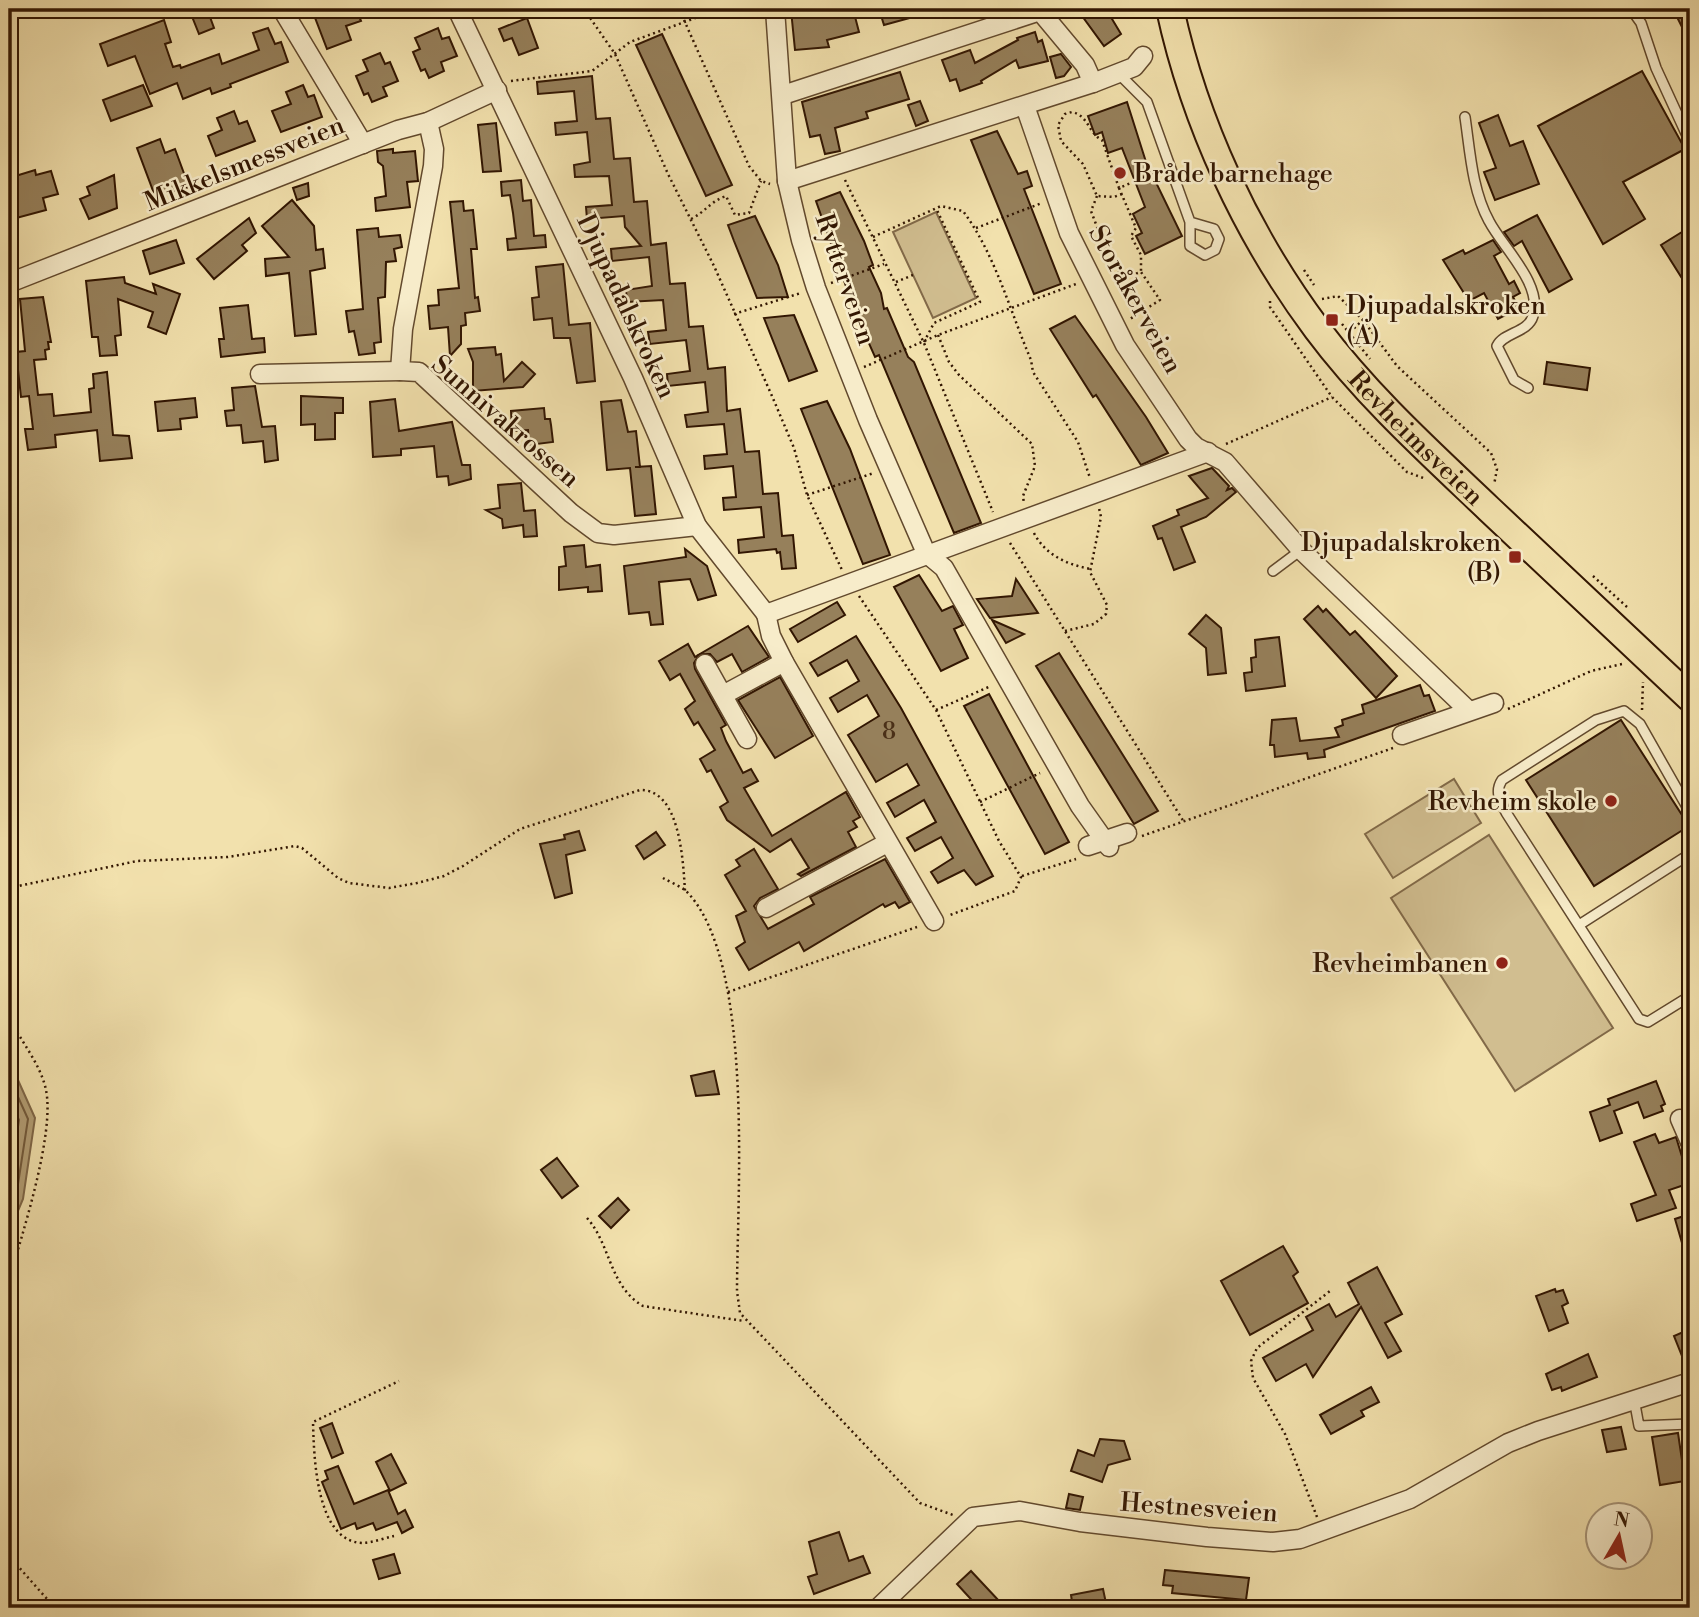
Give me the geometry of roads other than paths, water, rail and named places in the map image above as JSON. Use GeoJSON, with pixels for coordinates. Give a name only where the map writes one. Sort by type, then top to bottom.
{"type":"FeatureCollection","features":[{"type":"Feature","properties":{"kind":"main road","name":"Revheimsveien"},"geometry":{"type":"LineString","coordinates":[[1170,9],[1201,115],[1228,178],[1272,260],[1318,331],[1365,388],[1410,435],[1690,698]]}},
{"type":"Feature","properties":{"kind":"street"},"geometry":{"type":"LineString","coordinates":[[282,9],[363,144]]}},
{"type":"Feature","properties":{"kind":"street","name":"Djupadalskroken"},"geometry":{"type":"LineString","coordinates":[[457,9],[633,378],[697,526],[766,614]]}},
{"type":"Feature","properties":{"kind":"street","name":"Rytterveien"},"geometry":{"type":"LineString","coordinates":[[775,9],[788,186],[816,288],[868,420],[926,552],[944,568],[1056,765],[1107,844]]}},
{"type":"Feature","properties":{"kind":"street"},"geometry":{"type":"LineString","coordinates":[[783,94],[1040,10],[1085,65],[1093,83]]}},
{"type":"Feature","properties":{"kind":"street"},"geometry":{"type":"LineString","coordinates":[[788,186],[838,166],[1093,83],[1134,67],[1143,56]]}},
{"type":"Feature","properties":{"kind":"street","name":"Mikkelsmessveien"},"geometry":{"type":"LineString","coordinates":[[9,283],[363,144],[428,122],[497,90]]}},
{"type":"Feature","properties":{"kind":"street","name":"Storåkerveien"},"geometry":{"type":"LineString","coordinates":[[1025,106],[1069,233],[1091,278],[1132,355],[1188,439],[1225,462],[1301,550],[1468,710]]}},
{"type":"Feature","properties":{"kind":"street","name":"Sunnivakrossen"},"geometry":{"type":"LineString","coordinates":[[428,122],[432,129],[433,166],[403,329],[400,371],[419,372],[571,513],[598,533],[614,535],[697,526]]}},
{"type":"Feature","properties":{"kind":"street"},"geometry":{"type":"LineString","coordinates":[[260,374],[400,371]]}},
{"type":"Feature","properties":{"kind":"street"},"geometry":{"type":"LineString","coordinates":[[934,922],[784,662],[771,636],[766,614],[926,552],[1000,529],[1208,452]]}},
{"type":"Feature","properties":{"kind":"street"},"geometry":{"type":"LineString","coordinates":[[723,695],[784,662]]}},
{"type":"Feature","properties":{"kind":"street"},"geometry":{"type":"LineString","coordinates":[[705,664],[747,739]]}},
{"type":"Feature","properties":{"kind":"street"},"geometry":{"type":"LineString","coordinates":[[1401,740],[1468,710],[1499,707]]}},
{"type":"Feature","properties":{"kind":"street"},"geometry":{"type":"LineString","coordinates":[[1083,852],[1134,835]]}},
{"type":"Feature","properties":{"kind":"street"},"geometry":{"type":"LineString","coordinates":[[766,908],[887,843]]}},
{"type":"Feature","properties":{"kind":"street"},"geometry":{"type":"LineString","coordinates":[[1680,1119],[1690,1142]]}},
{"type":"Feature","properties":{"kind":"street","name":"Hestnesveien"},"geometry":{"type":"LineString","coordinates":[[878,1608],[970,1520],[993,1513],[1033,1512],[1115,1527],[1273,1542],[1323,1533],[1410,1499],[1508,1443],[1690,1382]]}},
{"type":"Feature","properties":{"kind":"lane"},"geometry":{"type":"LineString","coordinates":[[1631,9],[1641,23],[1656,68],[1690,142]]}},
{"type":"Feature","properties":{"kind":"lane"},"geometry":{"type":"LineString","coordinates":[[1118,73],[1147,102],[1190,222]]}},
{"type":"Feature","properties":{"kind":"lane"},"geometry":{"type":"LineString","coordinates":[[1465,117],[1474,180],[1487,218],[1504,249],[1522,270],[1533,298],[1533,314],[1529,324],[1497,346],[1514,380],[1528,388]]}},
{"type":"Feature","properties":{"kind":"lane"},"geometry":{"type":"LineString","coordinates":[[1273,571],[1301,550]]}},
{"type":"Feature","properties":{"kind":"lane"},"geometry":{"type":"LineString","coordinates":[[1690,812],[1640,724],[1624,711],[1596,720],[1502,780],[1498,786],[1499,799],[1507,814],[1639,1018],[1648,1022],[1690,996]]}},
{"type":"Feature","properties":{"kind":"lane"},"geometry":{"type":"LineString","coordinates":[[1578,925],[1690,854]]}},
{"type":"Feature","properties":{"kind":"lane"},"geometry":{"type":"LineString","coordinates":[[1634,1399],[1639,1426],[1690,1424]]}},
{"type":"Feature","properties":{"kind":"water"},"geometry":{"type":"Polygon","coordinates":[[[9,1060],[35,1118],[23,1199],[9,1232],[9,1060]]]}},
{"type":"Feature","properties":{"kind":"place","name":"Bråde barnehage"},"geometry":{"type":"Point","coordinates":[1120,173]}},
{"type":"Feature","properties":{"kind":"place","name":"Djupadalskroken (A)"},"geometry":{"type":"Point","coordinates":[1332,320]}},
{"type":"Feature","properties":{"kind":"place","name":"Djupadalskroken (B)"},"geometry":{"type":"Point","coordinates":[1515,557]}},
{"type":"Feature","properties":{"kind":"place","name":"Revheim skole"},"geometry":{"type":"Point","coordinates":[1611,801]}},
{"type":"Feature","properties":{"kind":"place","name":"Revheimbanen"},"geometry":{"type":"Point","coordinates":[1502,963]}}]}
